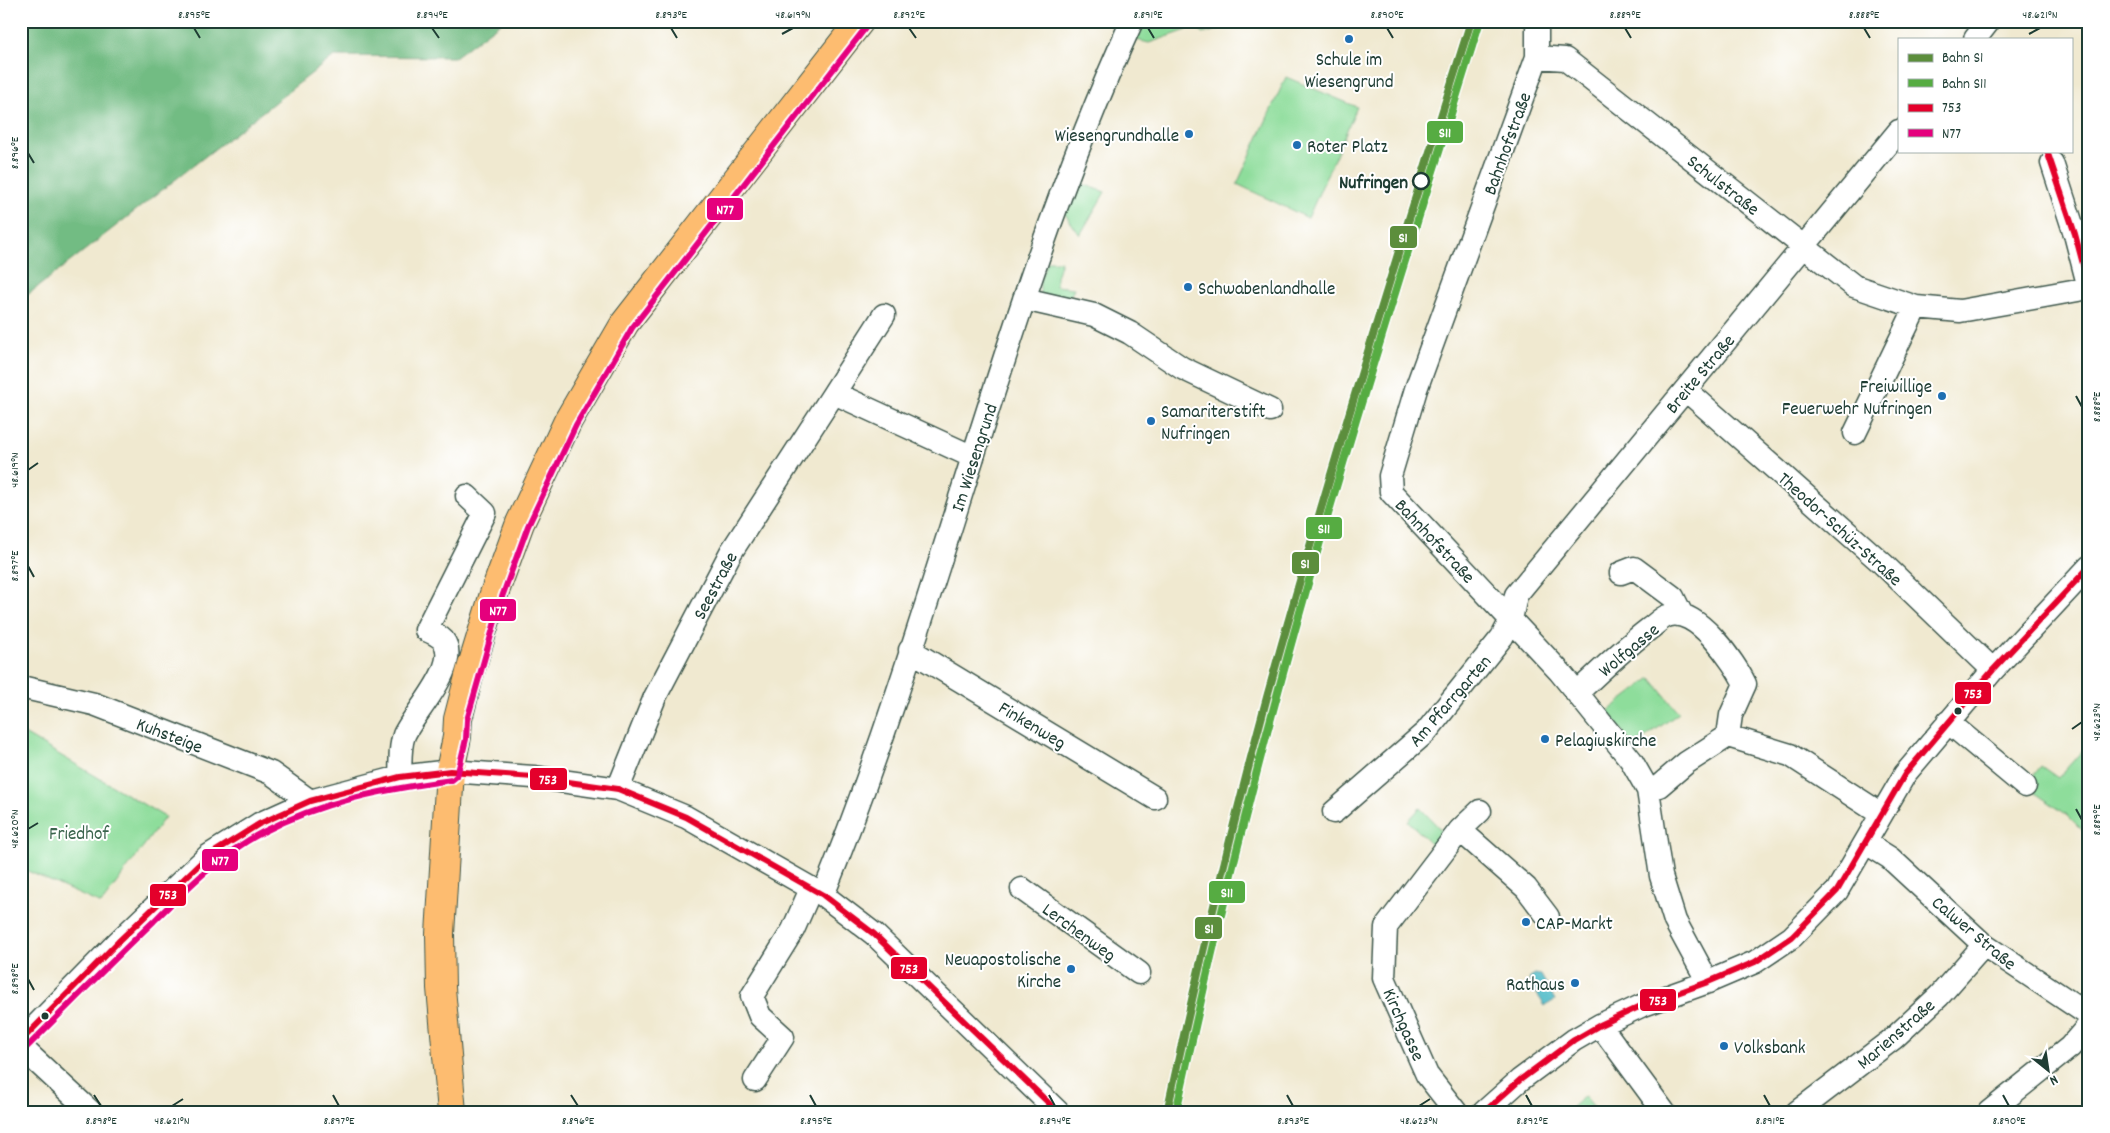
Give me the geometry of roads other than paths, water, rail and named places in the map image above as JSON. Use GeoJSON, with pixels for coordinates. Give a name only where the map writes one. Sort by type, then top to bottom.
{"type":"FeatureCollection","features":[{"type":"Feature","properties":{"kind":"main road"},"geometry":{"type":"LineString","coordinates":[[452,1112],[441,988],[440,934],[450,771],[457,736],[458,719],[471,669],[494,594],[520,523],[568,421],[624,323],[860,21]]}},
{"type":"Feature","properties":{"kind":"street","name":"Im Wiesengrund"},"geometry":{"type":"LineString","coordinates":[[755,1080],[783,1037],[760,1016],[752,996],[817,892],[861,796],[1024,299],[1085,129],[1132,21]]}},
{"type":"Feature","properties":{"kind":"street","name":"Bahnhofstraße"},"geometry":{"type":"LineString","coordinates":[[1539,21],[1536,58],[1416,389],[1390,476],[1391,492],[1578,692],[1630,760],[1648,790],[1665,891],[1675,921],[1708,982]]}},
{"type":"Feature","properties":{"kind":"street"},"geometry":{"type":"LineString","coordinates":[[1976,38],[1989,21]]}},
{"type":"Feature","properties":{"kind":"street","name":"Schulstraße"},"geometry":{"type":"LineString","coordinates":[[1536,58],[1565,59],[1854,286],[1916,307],[1960,311],[2089,288]]}},
{"type":"Feature","properties":{"kind":"street","name":"Breite Straße"},"geometry":{"type":"LineString","coordinates":[[1511,620],[1516,595],[1898,132]]}},
{"type":"Feature","properties":{"kind":"street"},"geometry":{"type":"LineString","coordinates":[[2052,163],[2075,234],[2089,288]]}},
{"type":"Feature","properties":{"kind":"street"},"geometry":{"type":"LineString","coordinates":[[1024,299],[1094,315],[1130,333],[1182,368],[1270,410]]}},
{"type":"Feature","properties":{"kind":"street"},"geometry":{"type":"LineString","coordinates":[[1855,433],[1916,307]]}},
{"type":"Feature","properties":{"kind":"street","name":"Seestraße"},"geometry":{"type":"LineString","coordinates":[[618,789],[655,697],[732,552],[884,315]]}},
{"type":"Feature","properties":{"kind":"street","name":"Theodor-Schüz-Straße"},"geometry":{"type":"LineString","coordinates":[[1686,390],[1883,564],[1993,670]]}},
{"type":"Feature","properties":{"kind":"street"},"geometry":{"type":"LineString","coordinates":[[834,393],[973,457]]}},
{"type":"Feature","properties":{"kind":"street"},"geometry":{"type":"LineString","coordinates":[[400,778],[404,736],[444,672],[447,652],[442,640],[426,630],[485,513],[467,496]]}},
{"type":"Feature","properties":{"kind":"street"},"geometry":{"type":"LineString","coordinates":[[1484,1112],[1520,1080],[1574,1040],[1600,1025],[1642,1006],[1708,982],[1755,962],[1792,937],[1837,892],[1905,774],[1993,670],[2089,567]]}},
{"type":"Feature","properties":{"kind":"street","name":"Wolfgasse"},"geometry":{"type":"LineString","coordinates":[[1621,573],[1634,568],[1673,597],[1682,616]]}},
{"type":"Feature","properties":{"kind":"street","name":"Wolfgasse"},"geometry":{"type":"LineString","coordinates":[[1578,692],[1618,653],[1668,615],[1688,616],[1706,631],[1737,666],[1745,684],[1731,715],[1728,736]]}},
{"type":"Feature","properties":{"kind":"street","name":"Am Pfarrgarten"},"geometry":{"type":"LineString","coordinates":[[1334,812],[1426,732],[1502,637],[1511,620]]}},
{"type":"Feature","properties":{"kind":"street","name":"Finkenweg"},"geometry":{"type":"LineString","coordinates":[[910,650],[1155,798]]}},
{"type":"Feature","properties":{"kind":"street","name":"Kuhsteige"},"geometry":{"type":"LineString","coordinates":[[21,687],[94,704],[272,773],[310,801]]}},
{"type":"Feature","properties":{"kind":"street"},"geometry":{"type":"LineString","coordinates":[[1948,722],[2025,786]]}},
{"type":"Feature","properties":{"kind":"street"},"geometry":{"type":"LineString","coordinates":[[1648,790],[1659,786],[1686,763],[1728,736],[1790,756],[1881,814]]}},
{"type":"Feature","properties":{"kind":"street"},"geometry":{"type":"LineString","coordinates":[[21,1041],[118,942],[208,856],[259,824],[310,801],[400,778],[450,771],[534,777],[618,789],[686,817],[817,892],[874,934],[1058,1112]]}},
{"type":"Feature","properties":{"kind":"street","name":"Kirchgasse"},"geometry":{"type":"LineString","coordinates":[[1456,1112],[1427,1075],[1384,978],[1386,927],[1460,830],[1480,811]]}},
{"type":"Feature","properties":{"kind":"street"},"geometry":{"type":"LineString","coordinates":[[1460,830],[1526,888],[1548,918]]}},
{"type":"Feature","properties":{"kind":"street","name":"Calwer Straße"},"geometry":{"type":"LineString","coordinates":[[1866,843],[1890,858],[1984,945],[2089,1015]]}},
{"type":"Feature","properties":{"kind":"street","name":"Lerchenweg"},"geometry":{"type":"LineString","coordinates":[[1022,889],[1139,974]]}},
{"type":"Feature","properties":{"kind":"street","name":"Marienstraße"},"geometry":{"type":"LineString","coordinates":[[1797,1112],[1894,1038],[1939,996],[1984,945]]}},
{"type":"Feature","properties":{"kind":"street"},"geometry":{"type":"LineString","coordinates":[[1600,1025],[1664,1112]]}},
{"type":"Feature","properties":{"kind":"street"},"geometry":{"type":"LineString","coordinates":[[1989,1112],[2070,1047],[2089,1025]]}},
{"type":"Feature","properties":{"kind":"street"},"geometry":{"type":"LineString","coordinates":[[21,1046],[91,1112]]}},
{"type":"Feature","properties":{"kind":"water"},"geometry":{"type":"Polygon","coordinates":[[[1535,974],[1541,975],[1555,1000],[1545,1006],[1529,982],[1530,977],[1535,974]]]}},
{"type":"Feature","properties":{"kind":"rail line","name":"S1"},"geometry":{"type":"LineString","coordinates":[[1167,1112],[1214,904],[1267,697],[1341,443],[1471,21]]}},
{"type":"Feature","properties":{"kind":"rail line","name":"S11"},"geometry":{"type":"LineString","coordinates":[[1176,1112],[1235,856],[1298,618],[1374,362],[1479,24]]}},
{"type":"Feature","properties":{"kind":"place","name":"Schule im Wiesengrund"},"geometry":{"type":"Point","coordinates":[1349,39]}},
{"type":"Feature","properties":{"kind":"place","name":"Wiesengrundhalle"},"geometry":{"type":"Point","coordinates":[1189,134]}},
{"type":"Feature","properties":{"kind":"place","name":"Roter Platz"},"geometry":{"type":"Point","coordinates":[1297,145]}},
{"type":"Feature","properties":{"kind":"place","name":"Nufringen"},"geometry":{"type":"Point","coordinates":[1421,181]}},
{"type":"Feature","properties":{"kind":"place","name":"Schwabenlandhalle"},"geometry":{"type":"Point","coordinates":[1188,287]}},
{"type":"Feature","properties":{"kind":"place","name":"Freiwillige Feuerwehr Nufringen"},"geometry":{"type":"Point","coordinates":[1942,396]}},
{"type":"Feature","properties":{"kind":"place","name":"Samariterstift Nufringen"},"geometry":{"type":"Point","coordinates":[1151,421]}},
{"type":"Feature","properties":{"kind":"place","name":"Pelagiuskirche"},"geometry":{"type":"Point","coordinates":[1545,739]}},
{"type":"Feature","properties":{"kind":"place","name":"CAP-Markt"},"geometry":{"type":"Point","coordinates":[1526,922]}},
{"type":"Feature","properties":{"kind":"place","name":"Neuapostolische Kirche"},"geometry":{"type":"Point","coordinates":[1071,969]}},
{"type":"Feature","properties":{"kind":"place","name":"Rathaus"},"geometry":{"type":"Point","coordinates":[1575,983]}},
{"type":"Feature","properties":{"kind":"place","name":"Volksbank"},"geometry":{"type":"Point","coordinates":[1724,1046]}},
{"type":"Feature","properties":{"kind":"park label","name":"Friedhof"},"geometry":{"type":"Point","coordinates":[79,832]}}]}
